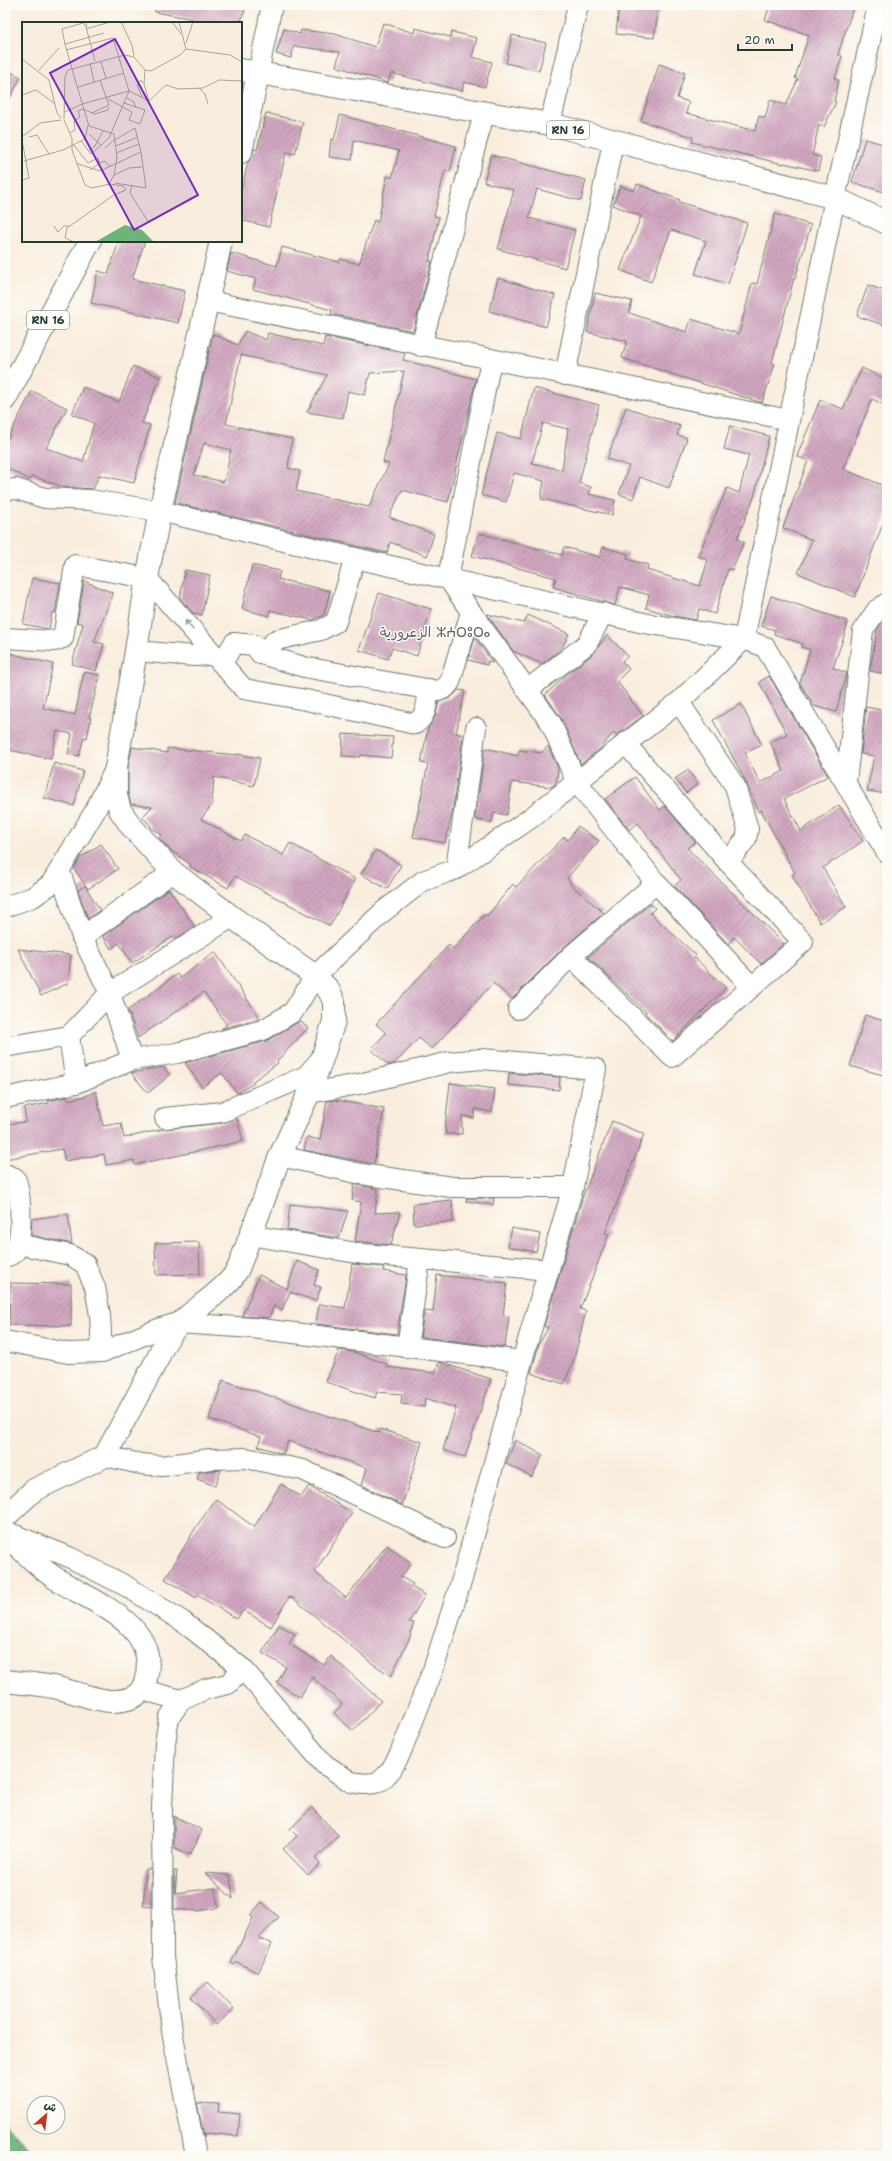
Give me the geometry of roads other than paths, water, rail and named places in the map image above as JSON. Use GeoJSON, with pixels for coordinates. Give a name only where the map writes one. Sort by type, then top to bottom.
{"type":"FeatureCollection","features":[{"type":"Feature","properties":{"kind":"main road","name":"RN 16"},"geometry":{"type":"LineString","coordinates":[[250,72],[484,114],[550,124],[612,142],[835,198],[887,223]]}},
{"type":"Feature","properties":{"kind":"main road"},"geometry":{"type":"LineString","coordinates":[[242,143],[250,72]]}},
{"type":"Feature","properties":{"kind":"main road","name":"RN 16"},"geometry":{"type":"LineString","coordinates":[[5,399],[82,260],[90,242]]}},
{"type":"Feature","properties":{"kind":"main road"},"geometry":{"type":"LineString","coordinates":[[5,1516],[34,1490],[58,1480],[105,1456],[158,1358],[163,1344],[178,1323],[232,1278],[238,1269],[280,1156],[324,1056],[334,1021],[334,1001],[328,988],[314,976],[173,872],[131,826],[120,810],[116,795],[116,767],[136,651],[146,578],[221,242]]}},
{"type":"Feature","properties":{"kind":"main road"},"geometry":{"type":"LineString","coordinates":[[5,1535],[18,1545],[32,1561],[56,1578],[114,1611],[138,1634],[145,1648],[149,1664],[143,1690],[132,1699],[113,1701],[54,1687],[5,1681]]}},
{"type":"Feature","properties":{"kind":"street"},"geometry":{"type":"LineString","coordinates":[[250,72],[272,5]]}},
{"type":"Feature","properties":{"kind":"street"},"geometry":{"type":"LineString","coordinates":[[550,124],[578,5]]}},
{"type":"Feature","properties":{"kind":"street"},"geometry":{"type":"LineString","coordinates":[[5,1098],[76,1083],[132,1060],[177,1054],[263,1030],[293,1012],[314,976],[384,911],[423,881],[456,869],[528,820],[679,702],[744,639],[835,198],[878,5]]}},
{"type":"Feature","properties":{"kind":"street"},"geometry":{"type":"LineString","coordinates":[[421,346],[484,114]]}},
{"type":"Feature","properties":{"kind":"street"},"geometry":{"type":"LineString","coordinates":[[565,375],[612,142]]}},
{"type":"Feature","properties":{"kind":"street"},"geometry":{"type":"LineString","coordinates":[[208,301],[421,346],[789,420]]}},
{"type":"Feature","properties":{"kind":"street"},"geometry":{"type":"LineString","coordinates":[[491,360],[448,578],[551,723],[576,781],[656,883],[752,987]]}},
{"type":"Feature","properties":{"kind":"street"},"geometry":{"type":"LineString","coordinates":[[5,490],[16,489],[45,498],[90,500],[160,511],[356,558],[644,623],[744,639],[764,647],[846,782],[882,847],[887,853]]}},
{"type":"Feature","properties":{"kind":"street"},"geometry":{"type":"LineString","coordinates":[[262,654],[276,640],[321,630],[336,622],[356,558]]}},
{"type":"Feature","properties":{"kind":"street"},"geometry":{"type":"LineString","coordinates":[[5,638],[55,641],[63,638],[75,565],[146,578],[244,689],[306,700],[415,724],[422,719],[426,709],[429,689]]}},
{"type":"Feature","properties":{"kind":"street"},"geometry":{"type":"LineString","coordinates":[[846,782],[863,630],[877,610],[887,604]]}},
{"type":"Feature","properties":{"kind":"street"},"geometry":{"type":"LineString","coordinates":[[218,659],[234,643],[254,645],[262,654],[304,667],[438,691],[445,688],[450,682],[471,612]]}},
{"type":"Feature","properties":{"kind":"street"},"geometry":{"type":"LineString","coordinates":[[527,690],[587,644],[603,613]]}},
{"type":"Feature","properties":{"kind":"street"},"geometry":{"type":"LineString","coordinates":[[136,651],[218,659]]}},
{"type":"Feature","properties":{"kind":"street"},"geometry":{"type":"LineString","coordinates":[[679,702],[735,786],[748,829],[746,839],[728,862]]}},
{"type":"Feature","properties":{"kind":"street"},"geometry":{"type":"LineString","coordinates":[[456,869],[476,728]]}},
{"type":"Feature","properties":{"kind":"street"},"geometry":{"type":"LineString","coordinates":[[571,956],[672,1057],[803,942],[728,862],[625,743]]}},
{"type":"Feature","properties":{"kind":"street"},"geometry":{"type":"LineString","coordinates":[[5,907],[32,897],[51,884],[60,872],[96,811],[116,767]]}},
{"type":"Feature","properties":{"kind":"street"},"geometry":{"type":"LineString","coordinates":[[60,872],[82,937],[110,992],[132,1060]]}},
{"type":"Feature","properties":{"kind":"street"},"geometry":{"type":"LineString","coordinates":[[82,937],[173,872]]}},
{"type":"Feature","properties":{"kind":"street"},"geometry":{"type":"LineString","coordinates":[[518,1009],[571,956],[656,883]]}},
{"type":"Feature","properties":{"kind":"street"},"geometry":{"type":"LineString","coordinates":[[5,1047],[69,1036],[110,992],[232,917]]}},
{"type":"Feature","properties":{"kind":"street"},"geometry":{"type":"LineString","coordinates":[[69,1036],[76,1083]]}},
{"type":"Feature","properties":{"kind":"street"},"geometry":{"type":"LineString","coordinates":[[165,1118],[222,1112],[306,1076],[324,1056]]}},
{"type":"Feature","properties":{"kind":"street"},"geometry":{"type":"LineString","coordinates":[[5,1531],[69,1557],[126,1586],[182,1621],[243,1669],[324,1764],[351,1782],[365,1784],[382,1780],[391,1770],[400,1754],[433,1670],[462,1579],[522,1361],[573,1187],[596,1069],[482,1058],[450,1062],[359,1084],[309,1093]]}},
{"type":"Feature","properties":{"kind":"street"},"geometry":{"type":"LineString","coordinates":[[280,1156],[361,1174],[452,1186],[573,1187]]}},
{"type":"Feature","properties":{"kind":"street"},"geometry":{"type":"LineString","coordinates":[[5,1174],[15,1178],[19,1187],[20,1202],[11,1251],[70,1255],[85,1264],[95,1287],[100,1315],[102,1352]]}},
{"type":"Feature","properties":{"kind":"street"},"geometry":{"type":"LineString","coordinates":[[250,1235],[363,1254],[549,1270]]}},
{"type":"Feature","properties":{"kind":"street"},"geometry":{"type":"LineString","coordinates":[[407,1348],[420,1259]]}},
{"type":"Feature","properties":{"kind":"street"},"geometry":{"type":"LineString","coordinates":[[5,1341],[68,1353],[102,1352],[161,1328],[178,1323],[253,1328],[522,1361]]}},
{"type":"Feature","properties":{"kind":"street"},"geometry":{"type":"LineString","coordinates":[[105,1456],[141,1464],[162,1466],[210,1459],[246,1458],[303,1470],[445,1538]]}},
{"type":"Feature","properties":{"kind":"street"},"geometry":{"type":"LineString","coordinates":[[196,2156],[172,2031],[163,1957],[162,1807],[165,1743],[169,1718],[181,1700],[206,1689],[228,1684],[243,1669]]}},
{"type":"Feature","properties":{"kind":"street"},"geometry":{"type":"LineString","coordinates":[[143,1690],[181,1700]]}},
{"type":"Feature","properties":{"kind":"district","name":"الزعرورية ⵣⵄⵔⵓⵔⴰ"},"geometry":{"type":"Point","coordinates":[435,632]}}]}
